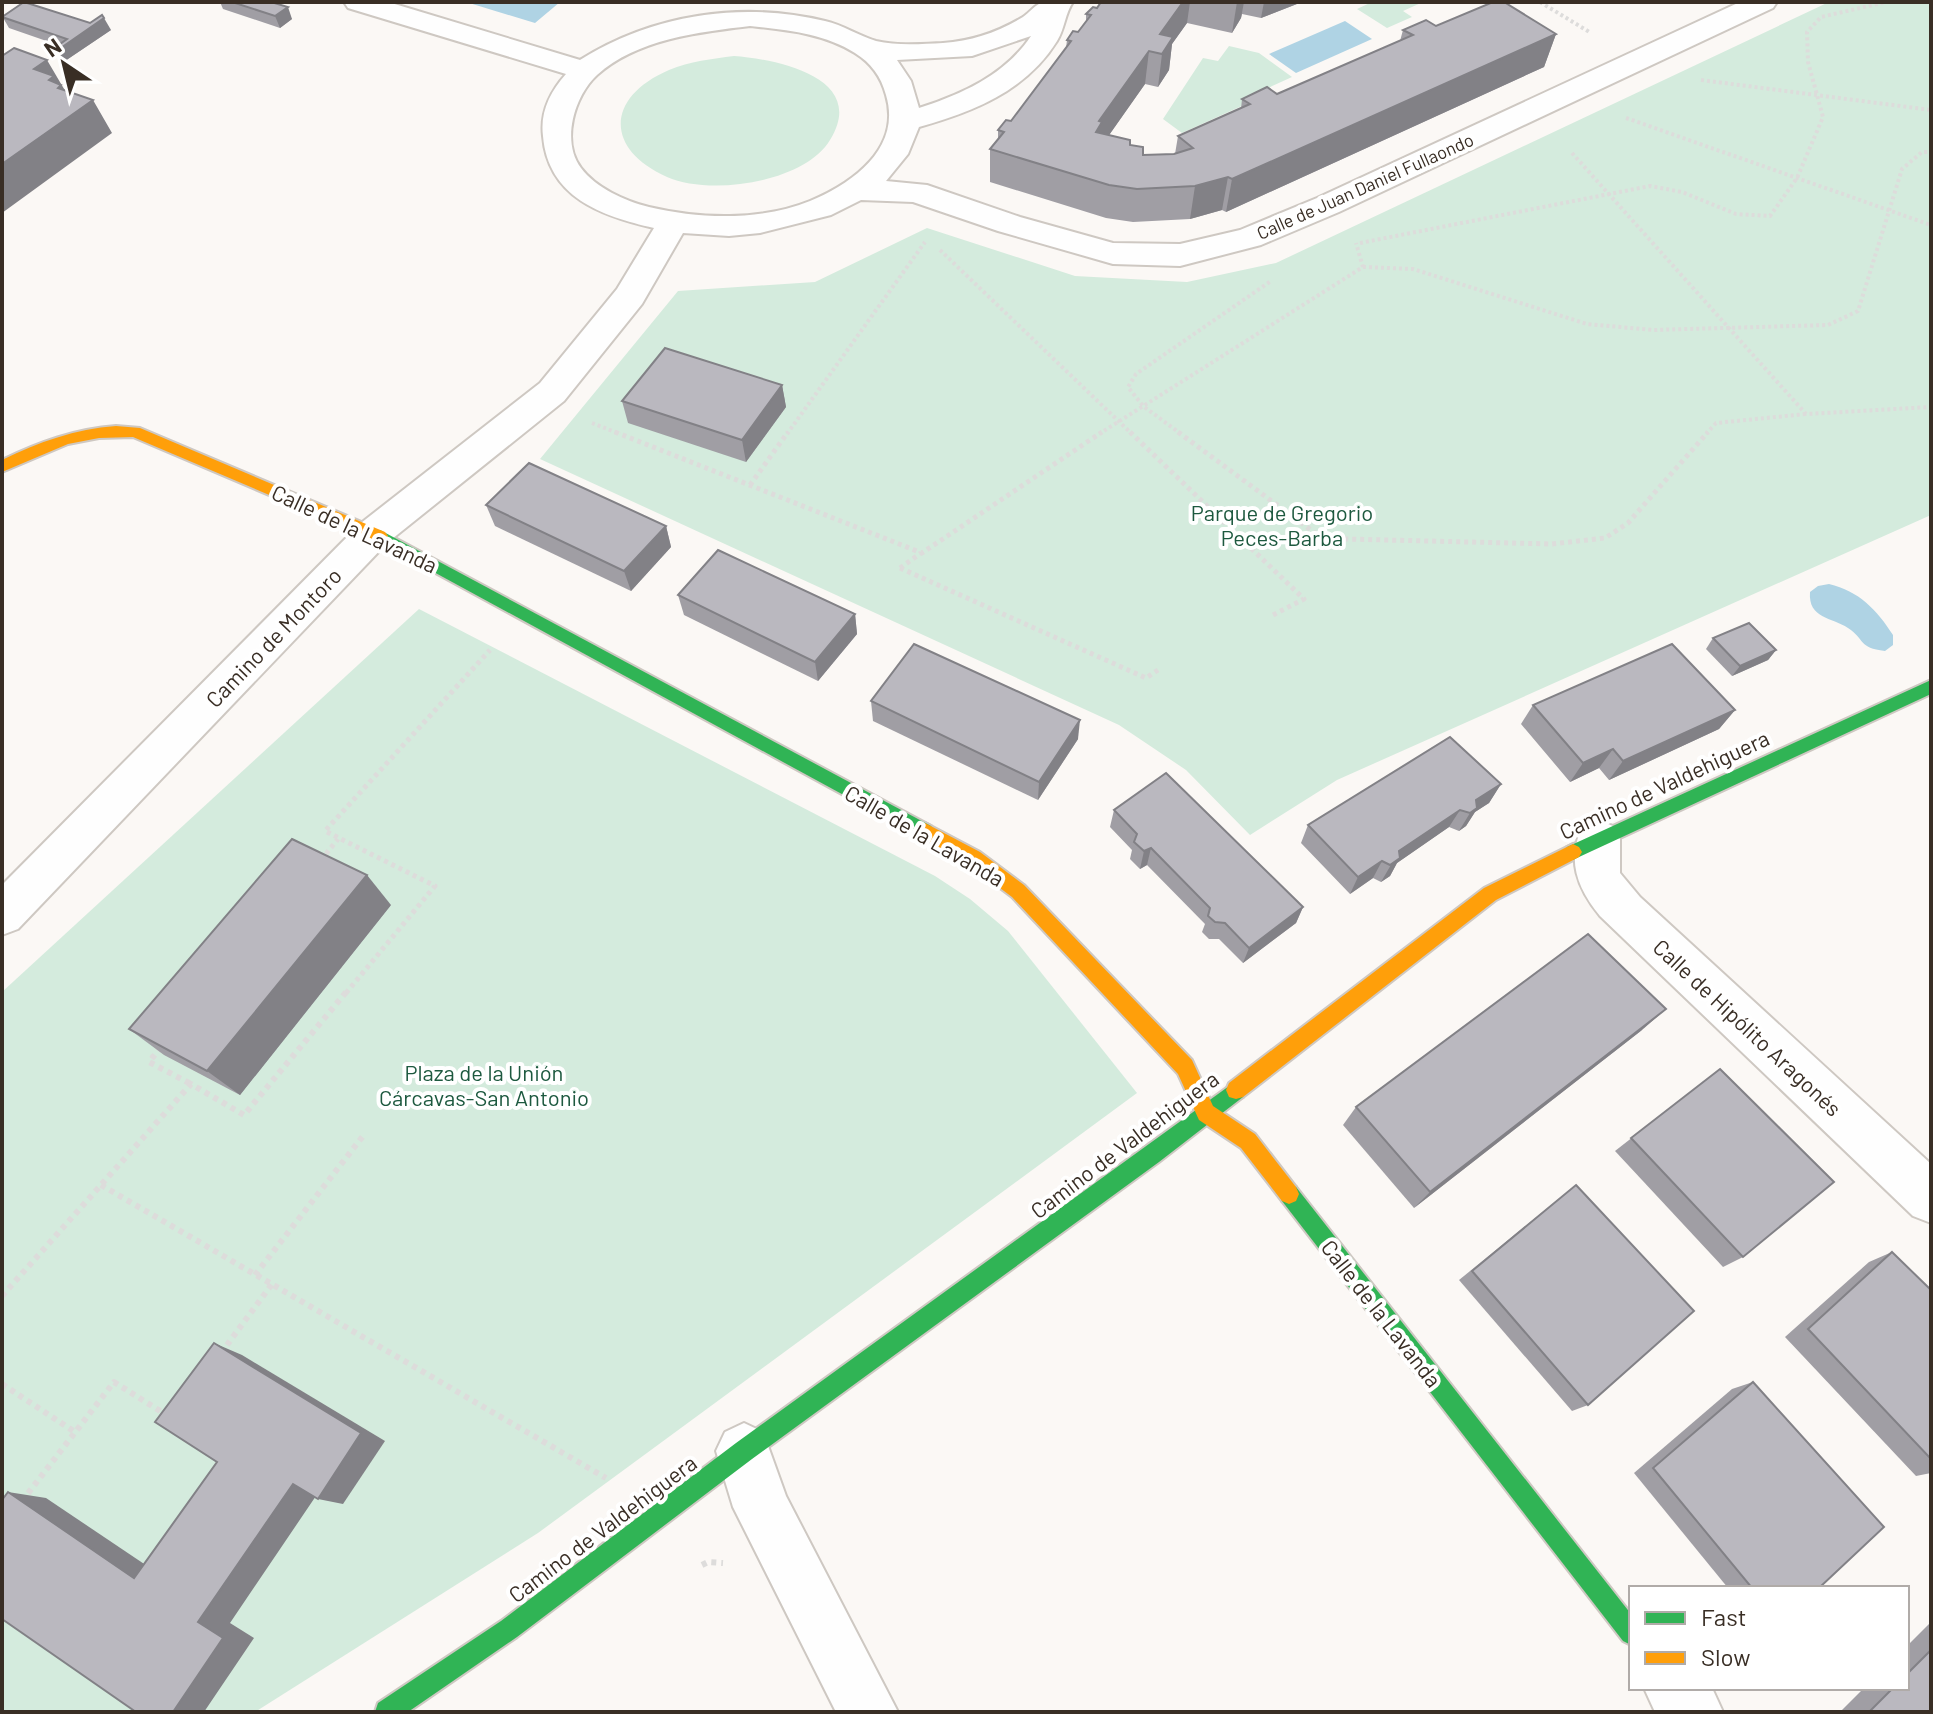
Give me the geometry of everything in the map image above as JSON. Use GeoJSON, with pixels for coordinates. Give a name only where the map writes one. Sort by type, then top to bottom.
{"type":"FeatureCollection","features":[{"type":"Feature","properties":{"kind":"street"},"geometry":{"type":"LineString","coordinates":[[358,2],[585,71]]}},
{"type":"Feature","properties":{"kind":"street","name":"Calle de Juan Daniel Fullaondo"},"geometry":{"type":"LineString","coordinates":[[854,190],[916,192],[1009,224],[1113,253],[1180,255],[1250,238],[1315,211],[1763,2]]}},
{"type":"Feature","properties":{"kind":"street"},"geometry":{"type":"LineString","coordinates":[[907,121],[932,115],[982,94],[1024,65],[1044,39],[1057,4]]}},
{"type":"Feature","properties":{"kind":"street"},"geometry":{"type":"LineString","coordinates":[[872,49],[902,86],[907,121],[897,148],[872,177],[837,200],[786,218],[729,227],[672,224],[623,211],[584,189],[561,161],[554,130],[562,99],[585,71],[617,48],[657,31],[751,10],[799,22],[872,49],[899,53],[987,46],[1021,33],[1057,4]]}},
{"type":"Feature","properties":{"kind":"street","name":"Camino de Montoro"},"geometry":{"type":"LineString","coordinates":[[2,915],[374,533],[552,392],[630,296],[672,224]]}},
{"type":"Feature","properties":{"kind":"street","name":"Calle de la Lavanda"},"geometry":{"type":"LineString","coordinates":[[2,467],[52,441],[98,429],[135,432],[374,533],[974,858],[1028,900],[1185,1067],[1206,1113],[1248,1141],[1629,1630]]}},
{"type":"Feature","properties":{"kind":"street","name":"Camino de Valdehiguera"},"geometry":{"type":"LineString","coordinates":[[387,1712],[509,1629],[744,1451],[1206,1113],[1490,894],[1598,839],[1931,687]]}},
{"type":"Feature","properties":{"kind":"street","name":"Calle de Hipólito Aragonés"},"geometry":{"type":"LineString","coordinates":[[1598,839],[1594,863],[1599,881],[1624,911],[1931,1198]]}},
{"type":"Feature","properties":{"kind":"street"},"geometry":{"type":"LineString","coordinates":[[744,1451],[761,1507],[868,1712]]}},
{"type":"Feature","properties":{"kind":"street"},"geometry":{"type":"LineString","coordinates":[[1676,1690],[1693,1712]]}},
{"type":"Feature","properties":{"kind":"path"},"geometry":{"type":"LineString","coordinates":[[1344,247],[1650,186],[1682,192],[1736,214],[1770,216],[1797,178],[1823,117],[1808,62],[1807,32],[1821,17],[1886,2]]}},
{"type":"Feature","properties":{"kind":"path"},"geometry":{"type":"LineString","coordinates":[[1697,80],[1931,110]]}},
{"type":"Feature","properties":{"kind":"path"},"geometry":{"type":"LineString","coordinates":[[1626,118],[1931,225]]}},
{"type":"Feature","properties":{"kind":"path"},"geometry":{"type":"LineString","coordinates":[[1158,670],[1146,678],[900,568],[1119,421],[1363,267],[1413,269],[1587,324],[1653,330],[1828,325],[1858,311],[1902,169],[1922,152],[1931,152]]}},
{"type":"Feature","properties":{"kind":"path"},"geometry":{"type":"LineString","coordinates":[[1572,153],[1806,414]]}},
{"type":"Feature","properties":{"kind":"path"},"geometry":{"type":"LineString","coordinates":[[1352,232],[1363,267]]}},
{"type":"Feature","properties":{"kind":"path"},"geometry":{"type":"LineString","coordinates":[[750,485],[928,238]]}},
{"type":"Feature","properties":{"kind":"path"},"geometry":{"type":"LineString","coordinates":[[939,249],[1304,599],[1273,615]]}},
{"type":"Feature","properties":{"kind":"path"},"geometry":{"type":"LineString","coordinates":[[1283,273],[1136,374],[1128,387],[1143,406],[1315,533],[1345,539],[1552,544],[1605,538],[1628,523],[1716,423],[1931,407]]}},
{"type":"Feature","properties":{"kind":"path"},"geometry":{"type":"LineString","coordinates":[[582,419],[922,553]]}},
{"type":"Feature","properties":{"kind":"path"},"geometry":{"type":"LineString","coordinates":[[169,1039],[149,1062],[244,1115],[435,886],[325,831],[494,646]]}},
{"type":"Feature","properties":{"kind":"path"},"geometry":{"type":"LineString","coordinates":[[318,862],[338,839]]}},
{"type":"Feature","properties":{"kind":"path"},"geometry":{"type":"LineString","coordinates":[[2,1296],[191,1084]]}},
{"type":"Feature","properties":{"kind":"path"},"geometry":{"type":"LineString","coordinates":[[255,1275],[363,1136]]}},
{"type":"Feature","properties":{"kind":"path"},"geometry":{"type":"LineString","coordinates":[[101,1185],[616,1485]]}},
{"type":"Feature","properties":{"kind":"path"},"geometry":{"type":"LineString","coordinates":[[217,1357],[272,1284]]}},
{"type":"Feature","properties":{"kind":"path"},"geometry":{"type":"LineString","coordinates":[[20,1503],[114,1382],[172,1418]]}},
{"type":"Feature","properties":{"kind":"path"},"geometry":{"type":"LineString","coordinates":[[2,1384],[75,1432]]}},
{"type":"Feature","properties":{"kind":"path"},"geometry":{"type":"LineString","coordinates":[[696,1568],[708,1562],[730,1564]]}},
{"type":"Feature","properties":{"kind":"green space"},"geometry":{"type":"Polygon","coordinates":[[[1372,2],[1423,2],[1403,11],[1412,17],[1387,28],[1357,9],[1372,2]]]}},
{"type":"Feature","properties":{"kind":"green space","name":"Parque de Gregorio Peces-Barba"},"geometry":{"type":"Polygon","coordinates":[[[1829,2],[1931,2],[1931,515],[1337,780],[1250,835],[1186,770],[1119,725],[540,459],[678,291],[815,282],[927,228],[1075,276],[1187,282],[1276,263],[1829,2]]]}},
{"type":"Feature","properties":{"kind":"green space"},"geometry":{"type":"Polygon","coordinates":[[[1229,46],[1259,53],[1292,77],[1257,93],[1244,105],[1182,133],[1163,119],[1203,58],[1218,61],[1229,46]]]}},
{"type":"Feature","properties":{"kind":"green space"},"geometry":{"type":"Polygon","coordinates":[[[734,56],[793,67],[828,87],[837,101],[839,118],[830,140],[817,155],[800,167],[755,182],[731,185],[685,183],[646,165],[623,138],[621,123],[624,108],[633,94],[648,81],[669,70],[734,56]]]}},
{"type":"Feature","properties":{"kind":"green space","name":"Plaza de la Unión Cárcavas-San Antonio"},"geometry":{"type":"Polygon","coordinates":[[[419,609],[935,876],[970,899],[1008,931],[1137,1093],[538,1533],[255,1712],[2,1712],[2,992],[419,609]]]}},
{"type":"Feature","properties":{"kind":"water"},"geometry":{"type":"Polygon","coordinates":[[[466,2],[560,2],[535,23],[466,2]]]}},
{"type":"Feature","properties":{"kind":"water"},"geometry":{"type":"Polygon","coordinates":[[[1345,21],[1372,39],[1296,73],[1269,54],[1345,21]]]}},
{"type":"Feature","properties":{"kind":"water"},"geometry":{"type":"Polygon","coordinates":[[[1829,584],[1849,591],[1874,610],[1893,635],[1893,645],[1885,651],[1870,648],[1848,628],[1817,612],[1810,601],[1810,592],[1818,586],[1829,584]]]}},
{"type":"Feature","properties":{"kind":"building"},"geometry":{"type":"Polygon","coordinates":[[[24,2],[90,23],[102,15],[104,18],[55,52],[53,49],[67,39],[2,17],[24,2]]]}},
{"type":"Feature","properties":{"kind":"building"},"geometry":{"type":"Polygon","coordinates":[[[232,2],[271,2],[288,7],[275,16],[232,2]]]}},
{"type":"Feature","properties":{"kind":"building"},"geometry":{"type":"Polygon","coordinates":[[[1101,2],[1183,2],[1160,34],[1173,37],[1162,54],[1149,51],[1099,121],[1102,122],[1096,132],[1130,140],[1130,145],[1143,147],[1143,155],[1174,154],[1193,148],[1178,136],[1250,104],[1242,99],[1267,87],[1277,94],[1413,35],[1403,30],[1426,20],[1436,26],[1493,2],[1504,2],[1556,34],[1232,179],[1228,177],[1195,186],[1137,189],[1109,185],[990,149],[1004,132],[998,130],[1006,120],[1011,121],[1071,41],[1067,40],[1073,31],[1078,32],[1091,15],[1086,14],[1101,2]]]}},
{"type":"Feature","properties":{"kind":"building"},"geometry":{"type":"Polygon","coordinates":[[[14,48],[47,60],[34,69],[54,76],[49,80],[61,85],[58,88],[93,100],[2,164],[2,56],[14,48]]]}},
{"type":"Feature","properties":{"kind":"building"},"geometry":{"type":"Polygon","coordinates":[[[665,348],[782,385],[742,440],[622,401],[665,348]]]}},
{"type":"Feature","properties":{"kind":"building"},"geometry":{"type":"Polygon","coordinates":[[[529,463],[666,526],[624,571],[486,505],[529,463]]]}},
{"type":"Feature","properties":{"kind":"building"},"geometry":{"type":"Polygon","coordinates":[[[718,550],[855,614],[815,662],[678,595],[718,550]]]}},
{"type":"Feature","properties":{"kind":"building"},"geometry":{"type":"Polygon","coordinates":[[[1749,623],[1776,650],[1740,666],[1713,638],[1749,623]]]}},
{"type":"Feature","properties":{"kind":"building"},"geometry":{"type":"Polygon","coordinates":[[[914,644],[1080,720],[1039,782],[871,701],[914,644]]]}},
{"type":"Feature","properties":{"kind":"building"},"geometry":{"type":"Polygon","coordinates":[[[1672,644],[1735,710],[1623,761],[1613,749],[1583,763],[1533,705],[1672,644]]]}},
{"type":"Feature","properties":{"kind":"building"},"geometry":{"type":"Polygon","coordinates":[[[1450,737],[1501,784],[1476,800],[1477,808],[1470,813],[1460,810],[1399,851],[1400,858],[1390,865],[1382,861],[1358,877],[1308,825],[1450,737]]]}},
{"type":"Feature","properties":{"kind":"building"},"geometry":{"type":"Polygon","coordinates":[[[1166,773],[1303,907],[1249,948],[1225,923],[1215,922],[1208,916],[1210,908],[1151,848],[1144,851],[1134,842],[1137,834],[1114,810],[1166,773]]]}},
{"type":"Feature","properties":{"kind":"building"},"geometry":{"type":"Polygon","coordinates":[[[292,839],[367,875],[207,1071],[129,1029],[292,839]]]}},
{"type":"Feature","properties":{"kind":"building"},"geometry":{"type":"Polygon","coordinates":[[[1588,934],[1666,1009],[1430,1192],[1356,1107],[1588,934]]]}},
{"type":"Feature","properties":{"kind":"building"},"geometry":{"type":"Polygon","coordinates":[[[1720,1069],[1834,1182],[1743,1257],[1631,1138],[1720,1069]]]}},
{"type":"Feature","properties":{"kind":"building"},"geometry":{"type":"Polygon","coordinates":[[[1576,1185],[1694,1311],[1588,1405],[1472,1271],[1576,1185]]]}},
{"type":"Feature","properties":{"kind":"building"},"geometry":{"type":"Polygon","coordinates":[[[1892,1252],[1931,1290],[1931,1459],[1808,1329],[1892,1252]]]}},
{"type":"Feature","properties":{"kind":"building"},"geometry":{"type":"Polygon","coordinates":[[[214,1343],[361,1433],[318,1499],[293,1484],[198,1622],[223,1638],[173,1712],[136,1712],[2,1619],[2,1500],[8,1492],[134,1578],[217,1462],[155,1422],[214,1343]]]}},
{"type":"Feature","properties":{"kind":"building"},"geometry":{"type":"Polygon","coordinates":[[[1753,1382],[1884,1527],[1821,1586],[1750,1586],[1653,1468],[1753,1382]]]}},
{"type":"Feature","properties":{"kind":"building"},"geometry":{"type":"Polygon","coordinates":[[[1931,1650],[1931,1712],[1869,1712],[1891,1690],[1909,1690],[1909,1672],[1931,1650]]]}},
{"type":"Feature","properties":{"kind":"traffic: fast"},"geometry":{"type":"LineString","coordinates":[[380,536],[925,831]]}},
{"type":"Feature","properties":{"kind":"traffic: fast"},"geometry":{"type":"LineString","coordinates":[[1573,852],[1931,687]]}},
{"type":"Feature","properties":{"kind":"traffic: fast"},"geometry":{"type":"LineString","coordinates":[[387,1712],[509,1629],[744,1451],[1152,1155],[1236,1090]]}},
{"type":"Feature","properties":{"kind":"traffic: fast"},"geometry":{"type":"LineString","coordinates":[[1289,1194],[1629,1630]]}},
{"type":"Feature","properties":{"kind":"traffic: slow"},"geometry":{"type":"LineString","coordinates":[[2,467],[66,439],[99,433],[135,432],[380,536]]}},
{"type":"Feature","properties":{"kind":"traffic: slow"},"geometry":{"type":"LineString","coordinates":[[925,831],[974,858],[1018,891],[1185,1067],[1206,1113],[1248,1141],[1289,1194]]}},
{"type":"Feature","properties":{"kind":"traffic: slow"},"geometry":{"type":"LineString","coordinates":[[1236,1090],[1490,894],[1573,852]]}}]}
